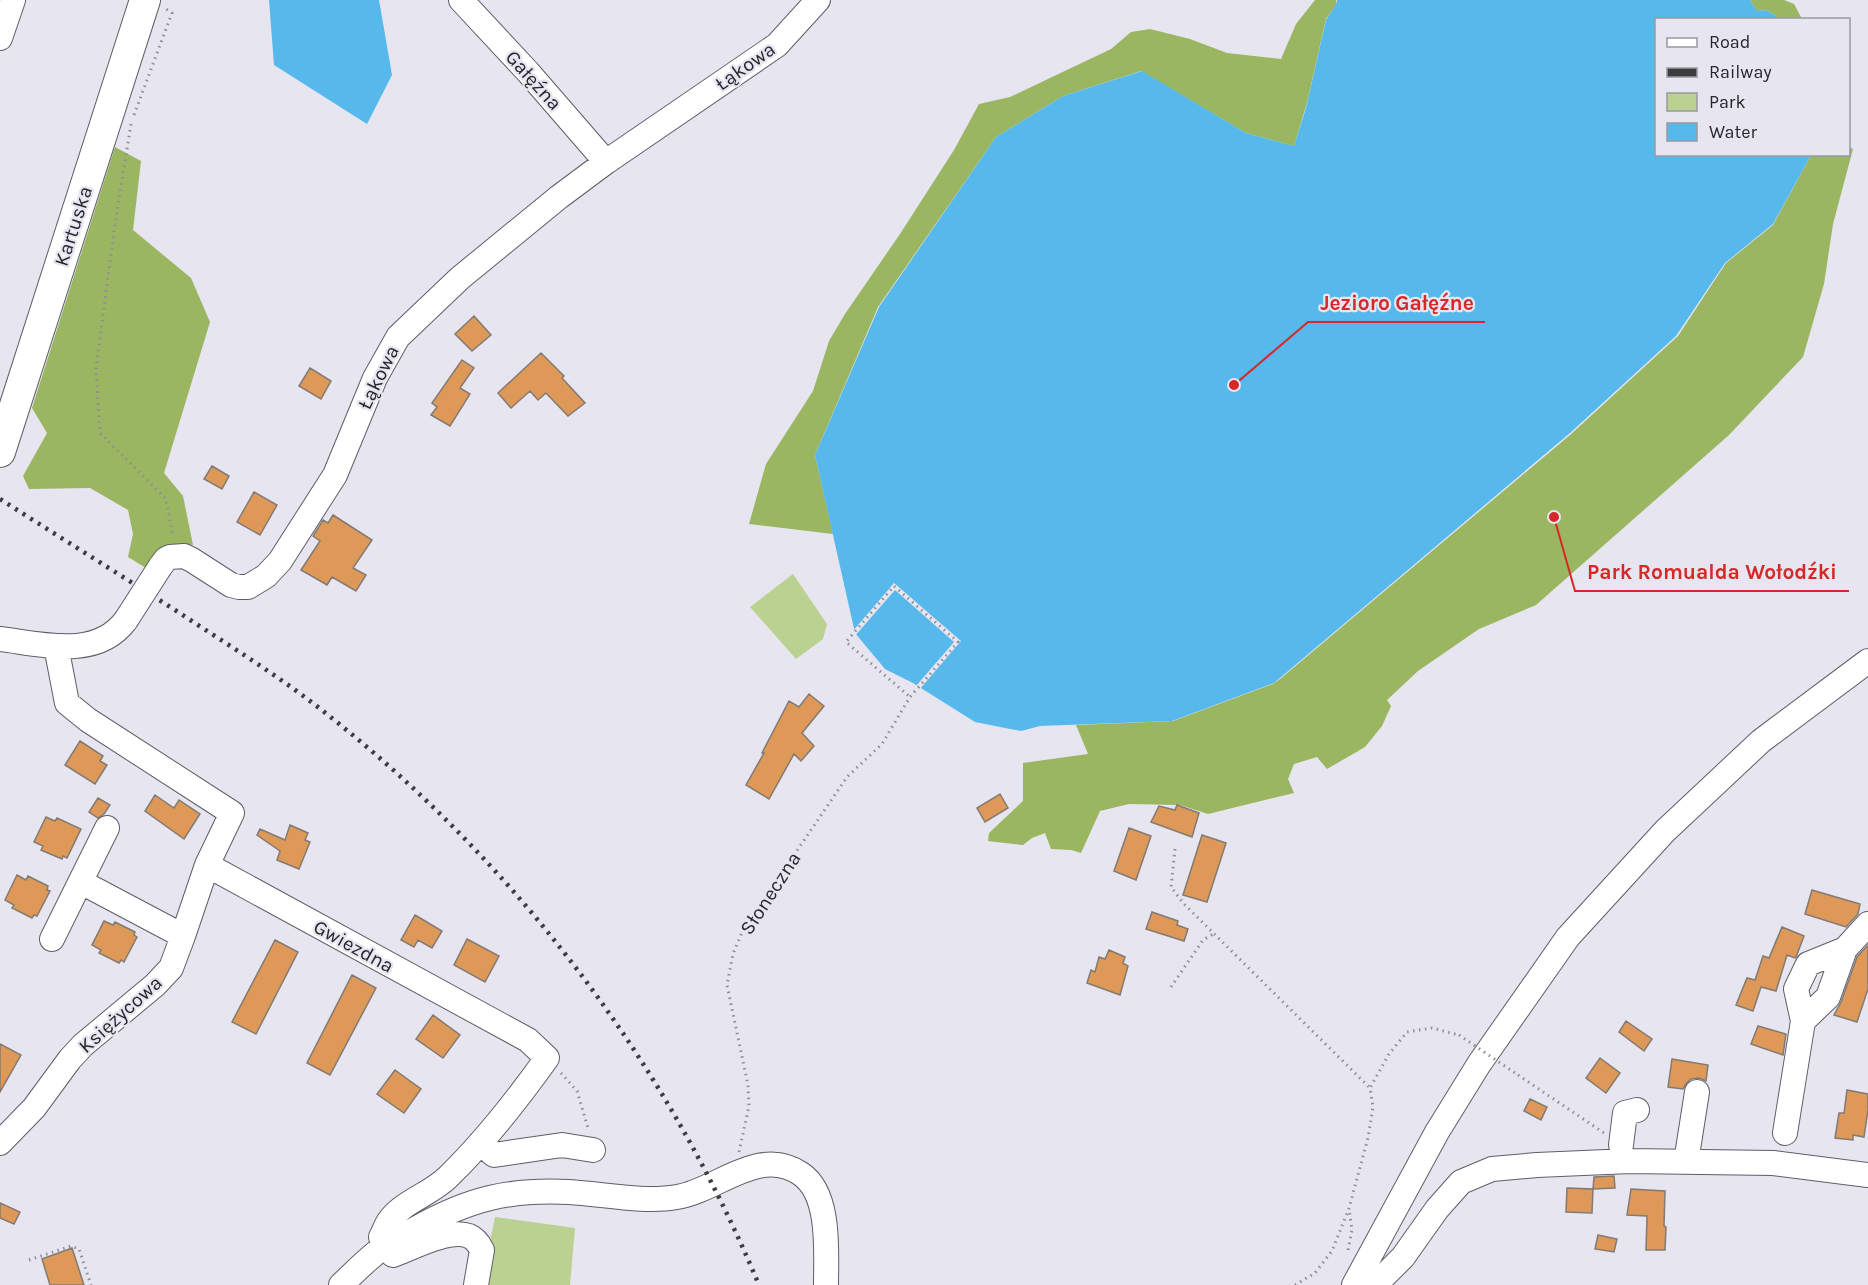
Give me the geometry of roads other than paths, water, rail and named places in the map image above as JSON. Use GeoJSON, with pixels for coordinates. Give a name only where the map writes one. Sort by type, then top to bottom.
{"type":"FeatureCollection","features":[{"type":"Feature","properties":{"kind":"main road","name":"Kartuska"},"geometry":{"type":"LineString","coordinates":[[4,441],[154,3]]}},
{"type":"Feature","properties":{"kind":"street"},"geometry":{"type":"LineString","coordinates":[[0,38],[13,0]]}},
{"type":"Feature","properties":{"kind":"street","name":"Gałęźna"},"geometry":{"type":"LineString","coordinates":[[460,0],[528,72],[606,162]]}},
{"type":"Feature","properties":{"kind":"street","name":"Łąkowa"},"geometry":{"type":"LineString","coordinates":[[56,646],[81,646],[104,639],[117,631],[168,561],[192,560],[224,581],[239,587],[248,587],[257,583],[274,569],[297,538],[335,475],[375,378],[398,337],[460,278],[559,197],[606,162],[777,45],[819,0]]}},
{"type":"Feature","properties":{"kind":"street"},"geometry":{"type":"LineString","coordinates":[[0,639],[56,646],[67,703],[88,720],[232,813],[207,865]]}},
{"type":"Feature","properties":{"kind":"street"},"geometry":{"type":"LineString","coordinates":[[1354,1285],[1437,1132],[1467,1083],[1568,937],[1665,831],[1761,741],[1868,661]]}},
{"type":"Feature","properties":{"kind":"street"},"geometry":{"type":"LineString","coordinates":[[51,939],[107,828]]}},
{"type":"Feature","properties":{"kind":"street","name":"Księżycowa"},"geometry":{"type":"LineString","coordinates":[[0,1143],[34,1108],[83,1045],[155,985],[171,968],[207,865]]}},
{"type":"Feature","properties":{"kind":"street","name":"Gwiezdna"},"geometry":{"type":"LineString","coordinates":[[207,865],[528,1040],[548,1058],[513,1106],[480,1143]]}},
{"type":"Feature","properties":{"kind":"street"},"geometry":{"type":"LineString","coordinates":[[81,882],[183,936]]}},
{"type":"Feature","properties":{"kind":"street"},"geometry":{"type":"LineString","coordinates":[[1785,1132],[1803,1021],[1796,988],[1808,964],[1845,949],[1868,924]]}},
{"type":"Feature","properties":{"kind":"street"},"geometry":{"type":"LineString","coordinates":[[1686,1162],[1697,1092]]}},
{"type":"Feature","properties":{"kind":"street"},"geometry":{"type":"LineString","coordinates":[[1621,1145],[1625,1113],[1637,1110]]}},
{"type":"Feature","properties":{"kind":"street"},"geometry":{"type":"LineString","coordinates":[[476,1285],[482,1250],[477,1241],[470,1236],[442,1237],[393,1255],[384,1246],[381,1237],[389,1220],[400,1209],[446,1179],[480,1143],[494,1155],[562,1145],[593,1150]]}},
{"type":"Feature","properties":{"kind":"street"},"geometry":{"type":"LineString","coordinates":[[1374,1285],[1402,1257],[1437,1209],[1461,1182],[1492,1169],[1630,1161],[1773,1163],[1868,1174]]}},
{"type":"Feature","properties":{"kind":"street"},"geometry":{"type":"LineString","coordinates":[[340,1285],[384,1246],[444,1213],[473,1201],[523,1192],[572,1192],[667,1199],[688,1196],[707,1189],[733,1174],[765,1165],[784,1166],[801,1174],[811,1184],[826,1224],[826,1285]]}},
{"type":"Feature","properties":{"kind":"water"},"geometry":{"type":"Polygon","coordinates":[[[269,0],[379,0],[392,75],[367,124],[274,65],[269,0]]]}},
{"type":"Feature","properties":{"kind":"water"},"geometry":{"type":"Polygon","coordinates":[[[1337,0],[1750,0],[1756,10],[1768,11],[1776,18],[1655,18],[1655,156],[1810,156],[1773,224],[1725,263],[1676,336],[1570,433],[1274,683],[1172,721],[1040,726],[1021,731],[975,722],[913,683],[885,669],[855,633],[815,455],[879,307],[996,137],[1063,96],[1142,71],[1246,133],[1294,146],[1306,108],[1326,20],[1337,0]]]}},
{"type":"Feature","properties":{"kind":"railway"},"geometry":{"type":"LineString","coordinates":[[0,499],[175,610],[305,697],[393,770],[459,833],[521,900],[578,970],[630,1044],[678,1122],[721,1202],[759,1285]]}},
{"type":"Feature","properties":{"kind":"place","name":"Jezioro Gałęźne"},"geometry":{"type":"Point","coordinates":[1234,385]}},
{"type":"Feature","properties":{"kind":"place","name":"Park Romualda Wołodźki"},"geometry":{"type":"Point","coordinates":[1554,517]}}]}
